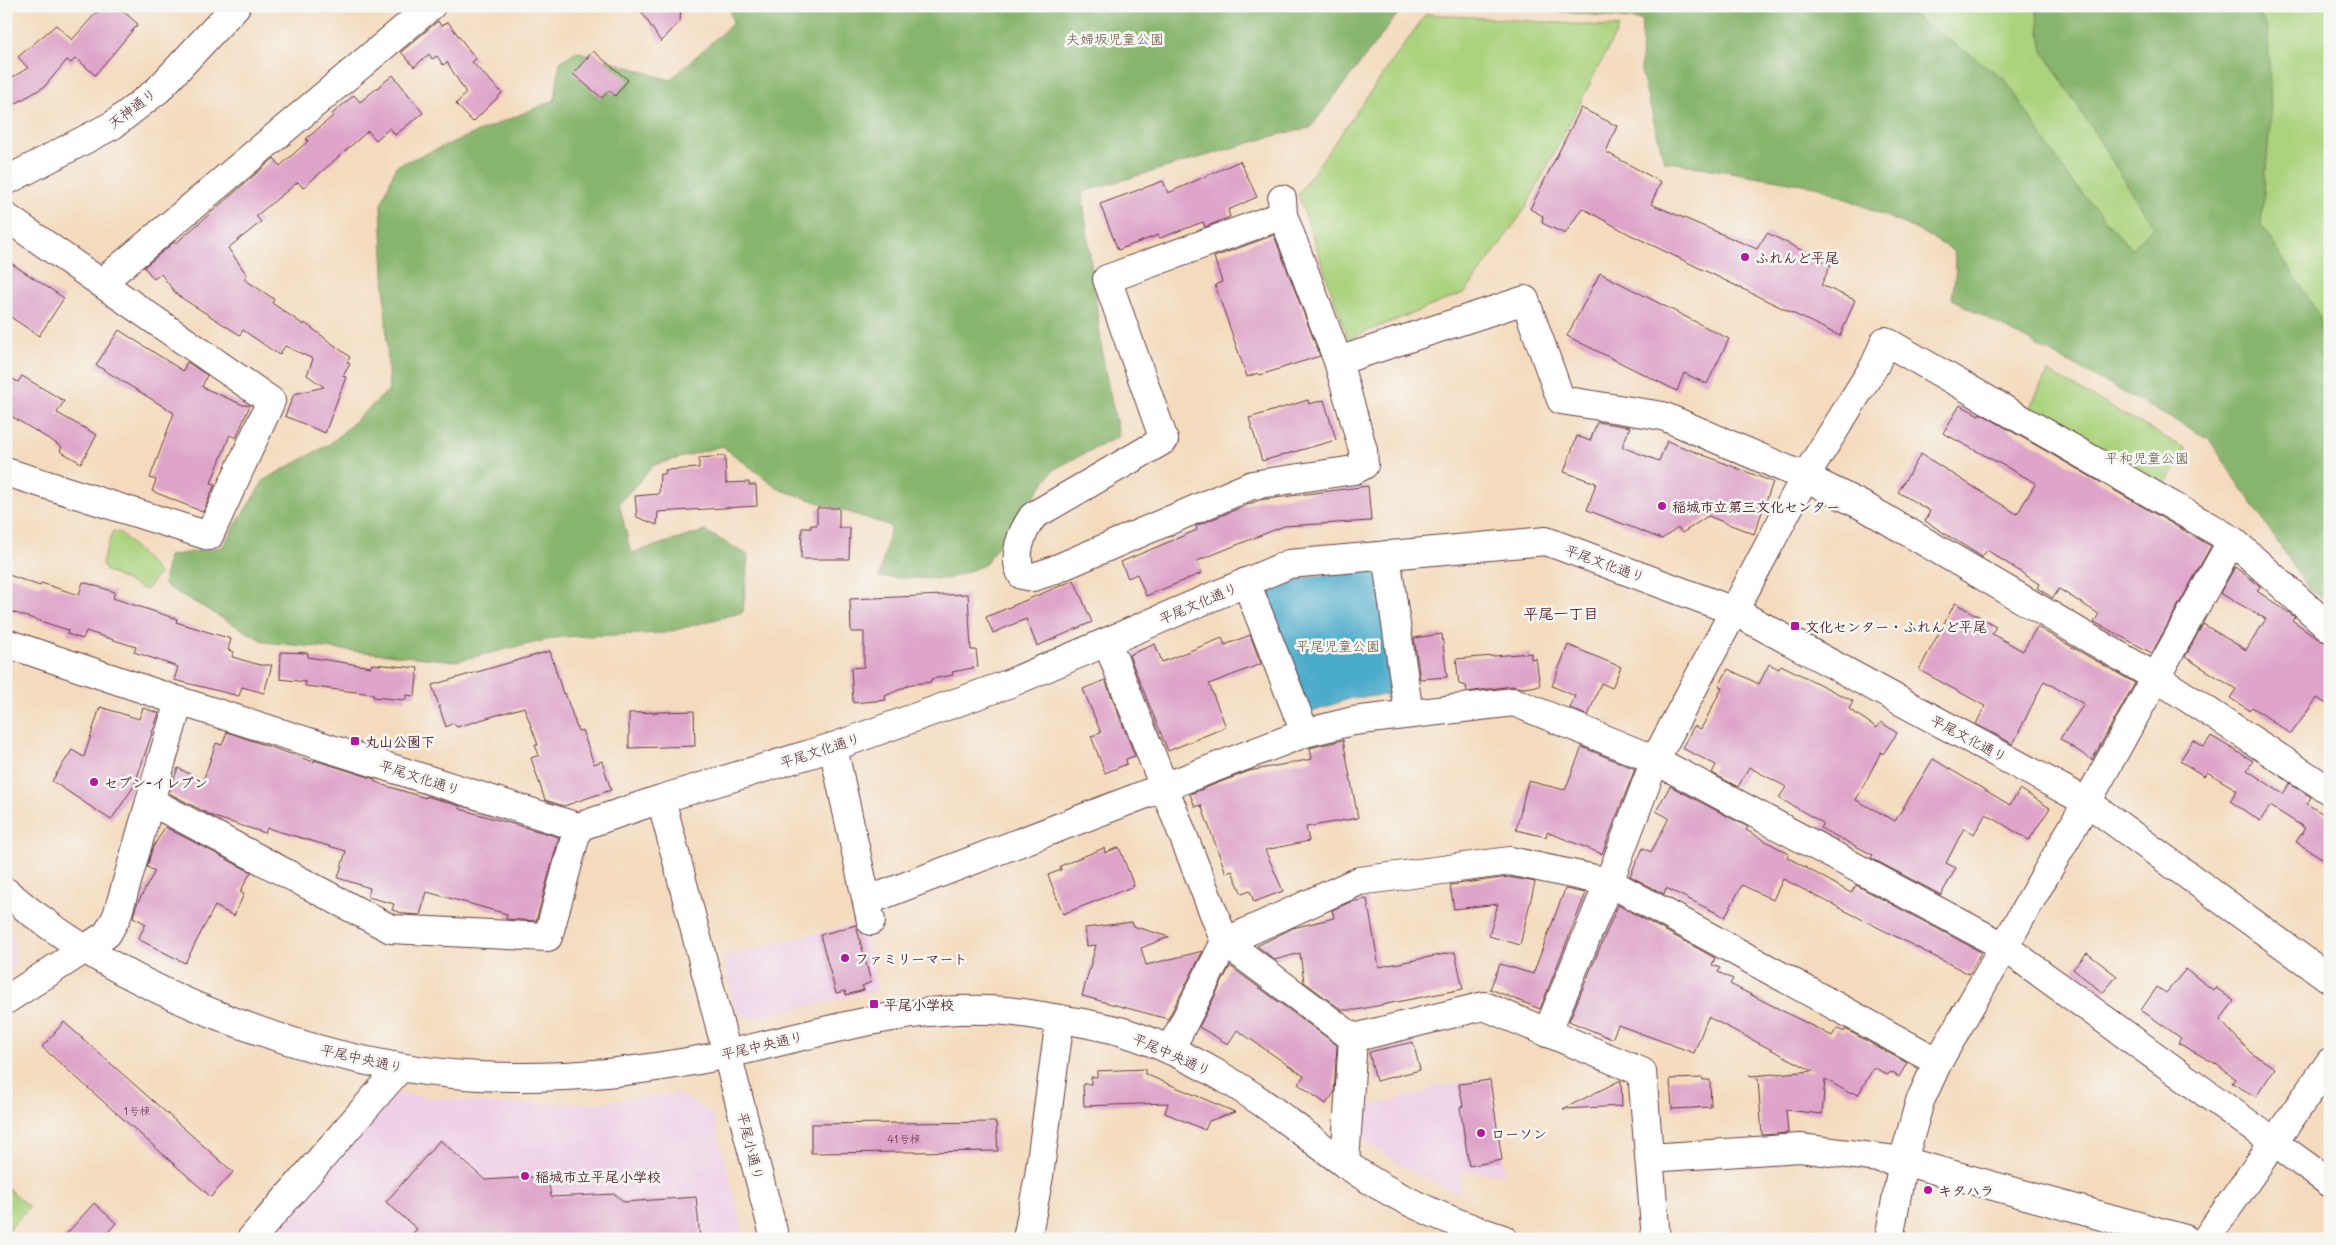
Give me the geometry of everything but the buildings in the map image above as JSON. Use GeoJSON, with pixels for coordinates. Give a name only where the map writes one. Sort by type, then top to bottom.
{"type":"FeatureCollection","features":[{"type":"Feature","properties":{"kind":"street","name":"天神通り"},"geometry":{"type":"LineString","coordinates":[[6,181],[113,125],[158,90],[236,6]]}},
{"type":"Feature","properties":{"kind":"street"},"geometry":{"type":"LineString","coordinates":[[101,283],[432,6]]}},
{"type":"Feature","properties":{"kind":"street"},"geometry":{"type":"LineString","coordinates":[[1282,207],[1338,360],[1362,450],[1364,465],[1354,470],[1252,485],[1048,572],[1033,577],[1022,575],[1017,565],[1019,547],[1024,528],[1033,516],[1164,440],[1107,279],[1282,207]]}},
{"type":"Feature","properties":{"kind":"street"},"geometry":{"type":"LineString","coordinates":[[6,217],[271,401],[208,536],[6,472]]}},
{"type":"Feature","properties":{"kind":"street"},"geometry":{"type":"LineString","coordinates":[[1338,360],[1525,300],[1560,400],[1663,416],[1805,477],[1867,508],[2157,678],[2330,791]]}},
{"type":"Feature","properties":{"kind":"street"},"geometry":{"type":"LineString","coordinates":[[1547,1034],[1609,882],[1655,760],[1805,477],[1876,365],[1886,341],[2232,540],[2330,628]]}},
{"type":"Feature","properties":{"kind":"street"},"geometry":{"type":"LineString","coordinates":[[1889,1239],[1903,1161],[1920,1101],[1938,1062],[2157,678],[2232,540]]}},
{"type":"Feature","properties":{"kind":"street","name":"平尾文化通り"},"geometry":{"type":"LineString","coordinates":[[6,643],[179,701],[578,827],[661,799],[833,747],[1008,684],[1289,564],[1546,541],[1734,611],[2087,802],[2330,979]]}},
{"type":"Feature","properties":{"kind":"street"},"geometry":{"type":"LineString","coordinates":[[1386,555],[1408,714]]}},
{"type":"Feature","properties":{"kind":"street"},"geometry":{"type":"LineString","coordinates":[[1246,582],[1305,733]]}},
{"type":"Feature","properties":{"kind":"street"},"geometry":{"type":"LineString","coordinates":[[1107,642],[1162,786],[1225,942],[1352,1038]]}},
{"type":"Feature","properties":{"kind":"street"},"geometry":{"type":"LineString","coordinates":[[6,1000],[107,934],[117,916],[179,701]]}},
{"type":"Feature","properties":{"kind":"street"},"geometry":{"type":"LineString","coordinates":[[833,747],[869,911],[1162,786],[1305,733],[1353,721],[1514,702],[1655,760],[2003,946],[2330,1183]]}},
{"type":"Feature","properties":{"kind":"street","name":"平尾小通り"},"geometry":{"type":"LineString","coordinates":[[661,799],[775,1239]]}},
{"type":"Feature","properties":{"kind":"street"},"geometry":{"type":"LineString","coordinates":[[150,801],[390,928],[400,929],[548,937],[578,827]]}},
{"type":"Feature","properties":{"kind":"street"},"geometry":{"type":"LineString","coordinates":[[1170,1050],[1225,942],[1359,881],[1510,861],[1609,882],[1938,1062]]}},
{"type":"Feature","properties":{"kind":"street","name":"平尾中央通り"},"geometry":{"type":"LineString","coordinates":[[6,892],[31,913],[85,949],[127,973],[202,1009],[283,1038],[400,1068],[479,1076],[554,1077],[625,1072],[728,1054],[856,1023],[927,1011],[971,1010],[1031,1014],[1122,1032],[1170,1050],[1218,1074],[1273,1109],[1345,1164],[1394,1194],[1428,1211],[1503,1239]]}},
{"type":"Feature","properties":{"kind":"street"},"geometry":{"type":"LineString","coordinates":[[1352,1038],[1484,1006],[1547,1034],[1642,1072],[1656,1239]]}},
{"type":"Feature","properties":{"kind":"street"},"geometry":{"type":"LineString","coordinates":[[1027,1239],[1040,1176],[1060,1019]]}},
{"type":"Feature","properties":{"kind":"street"},"geometry":{"type":"LineString","coordinates":[[1345,1164],[1352,1038]]}},
{"type":"Feature","properties":{"kind":"street"},"geometry":{"type":"LineString","coordinates":[[2206,1239],[2330,1062]]}},
{"type":"Feature","properties":{"kind":"street"},"geometry":{"type":"LineString","coordinates":[[251,1239],[400,1068]]}},
{"type":"Feature","properties":{"kind":"street"},"geometry":{"type":"LineString","coordinates":[[1649,1158],[1800,1148],[1903,1161],[2185,1239]]}},
{"type":"Feature","properties":{"kind":"shaded area"},"geometry":{"type":"Polygon","coordinates":[[[863,922],[878,990],[752,1019],[735,1011],[723,956],[863,922]]]}},
{"type":"Feature","properties":{"kind":"shaded area"},"geometry":{"type":"Polygon","coordinates":[[[6,926],[14,932],[15,968],[6,974],[6,926]]]}},
{"type":"Feature","properties":{"kind":"shaded area"},"geometry":{"type":"Polygon","coordinates":[[[1491,1078],[1506,1174],[1462,1171],[1459,1194],[1416,1174],[1356,1137],[1358,1108],[1430,1091],[1430,1087],[1491,1078]]]}},
{"type":"Feature","properties":{"kind":"shaded area","name":"稲城市立平尾小学校"},"geometry":{"type":"Polygon","coordinates":[[[395,1093],[496,1104],[606,1102],[678,1093],[713,1114],[745,1239],[266,1239],[395,1093]]]}},
{"type":"Feature","properties":{"kind":"green space","name":"夫婦坂児童公園"},"geometry":{"type":"Polygon","coordinates":[[[729,6],[1404,6],[1310,128],[1277,135],[1082,192],[1104,366],[1119,436],[1054,469],[984,565],[948,579],[879,577],[891,526],[781,490],[722,446],[654,465],[619,503],[631,553],[705,531],[748,555],[743,612],[664,633],[560,637],[455,661],[265,642],[164,585],[168,556],[222,547],[264,480],[330,444],[389,390],[381,205],[396,166],[555,100],[560,62],[576,51],[670,80],[733,23],[729,6]]]}},
{"type":"Feature","properties":{"kind":"green space"},"geometry":{"type":"Polygon","coordinates":[[[1506,6],[1900,6],[2005,79],[2069,178],[2131,249],[2154,227],[2043,51],[2036,6],[2256,6],[2268,31],[2271,114],[2261,225],[2319,314],[2330,382],[2330,603],[2308,588],[2209,439],[1952,299],[1956,269],[1954,251],[1917,230],[1820,187],[1664,161],[1641,71],[1642,20],[1506,6]]]}},
{"type":"Feature","properties":{"kind":"green space"},"geometry":{"type":"Polygon","coordinates":[[[1778,6],[2330,6],[2330,500],[1778,6]]]}},
{"type":"Feature","properties":{"kind":"green space"},"geometry":{"type":"Polygon","coordinates":[[[1426,14],[1619,27],[1525,209],[1466,292],[1348,339],[1298,194],[1426,14]]]}},
{"type":"Feature","properties":{"kind":"green space","name":"平和児童公園"},"geometry":{"type":"Polygon","coordinates":[[[2048,372],[2186,449],[2159,495],[2026,414],[2048,372]]]}},
{"type":"Feature","properties":{"kind":"green space"},"geometry":{"type":"Polygon","coordinates":[[[113,531],[121,533],[159,573],[146,590],[106,571],[102,563],[113,531]]]}},
{"type":"Feature","properties":{"kind":"green space"},"geometry":{"type":"Polygon","coordinates":[[[6,1187],[29,1207],[6,1233],[6,1187]]]}},
{"type":"Feature","properties":{"kind":"water","name":"平尾児童公園"},"geometry":{"type":"Polygon","coordinates":[[[1378,567],[1396,694],[1351,698],[1309,713],[1259,589],[1277,582],[1378,567]]]}},
{"type":"Feature","properties":{"kind":"place","name":"ふれんど平尾"},"geometry":{"type":"Point","coordinates":[1745,257]}},
{"type":"Feature","properties":{"kind":"place","name":"稲城市立第三文化センター"},"geometry":{"type":"Point","coordinates":[1662,506]}},
{"type":"Feature","properties":{"kind":"place","name":"文化センター・ふれんど平尾"},"geometry":{"type":"Point","coordinates":[1795,626]}},
{"type":"Feature","properties":{"kind":"place","name":"丸山公園下"},"geometry":{"type":"Point","coordinates":[355,741]}},
{"type":"Feature","properties":{"kind":"place","name":"セブン-イレブン"},"geometry":{"type":"Point","coordinates":[94,782]}},
{"type":"Feature","properties":{"kind":"place","name":"ファミリーマート"},"geometry":{"type":"Point","coordinates":[845,958]}},
{"type":"Feature","properties":{"kind":"place","name":"平尾小学校"},"geometry":{"type":"Point","coordinates":[874,1004]}},
{"type":"Feature","properties":{"kind":"place","name":"ローソン"},"geometry":{"type":"Point","coordinates":[1481,1133]}},
{"type":"Feature","properties":{"kind":"place","name":"稲城市立平尾小学校"},"geometry":{"type":"Point","coordinates":[525,1176]}},
{"type":"Feature","properties":{"kind":"place","name":"キタハラ"},"geometry":{"type":"Point","coordinates":[1928,1190]}},
{"type":"Feature","properties":{"kind":"district","name":"平尾一丁目"},"geometry":{"type":"Point","coordinates":[1561,613]}}]}
